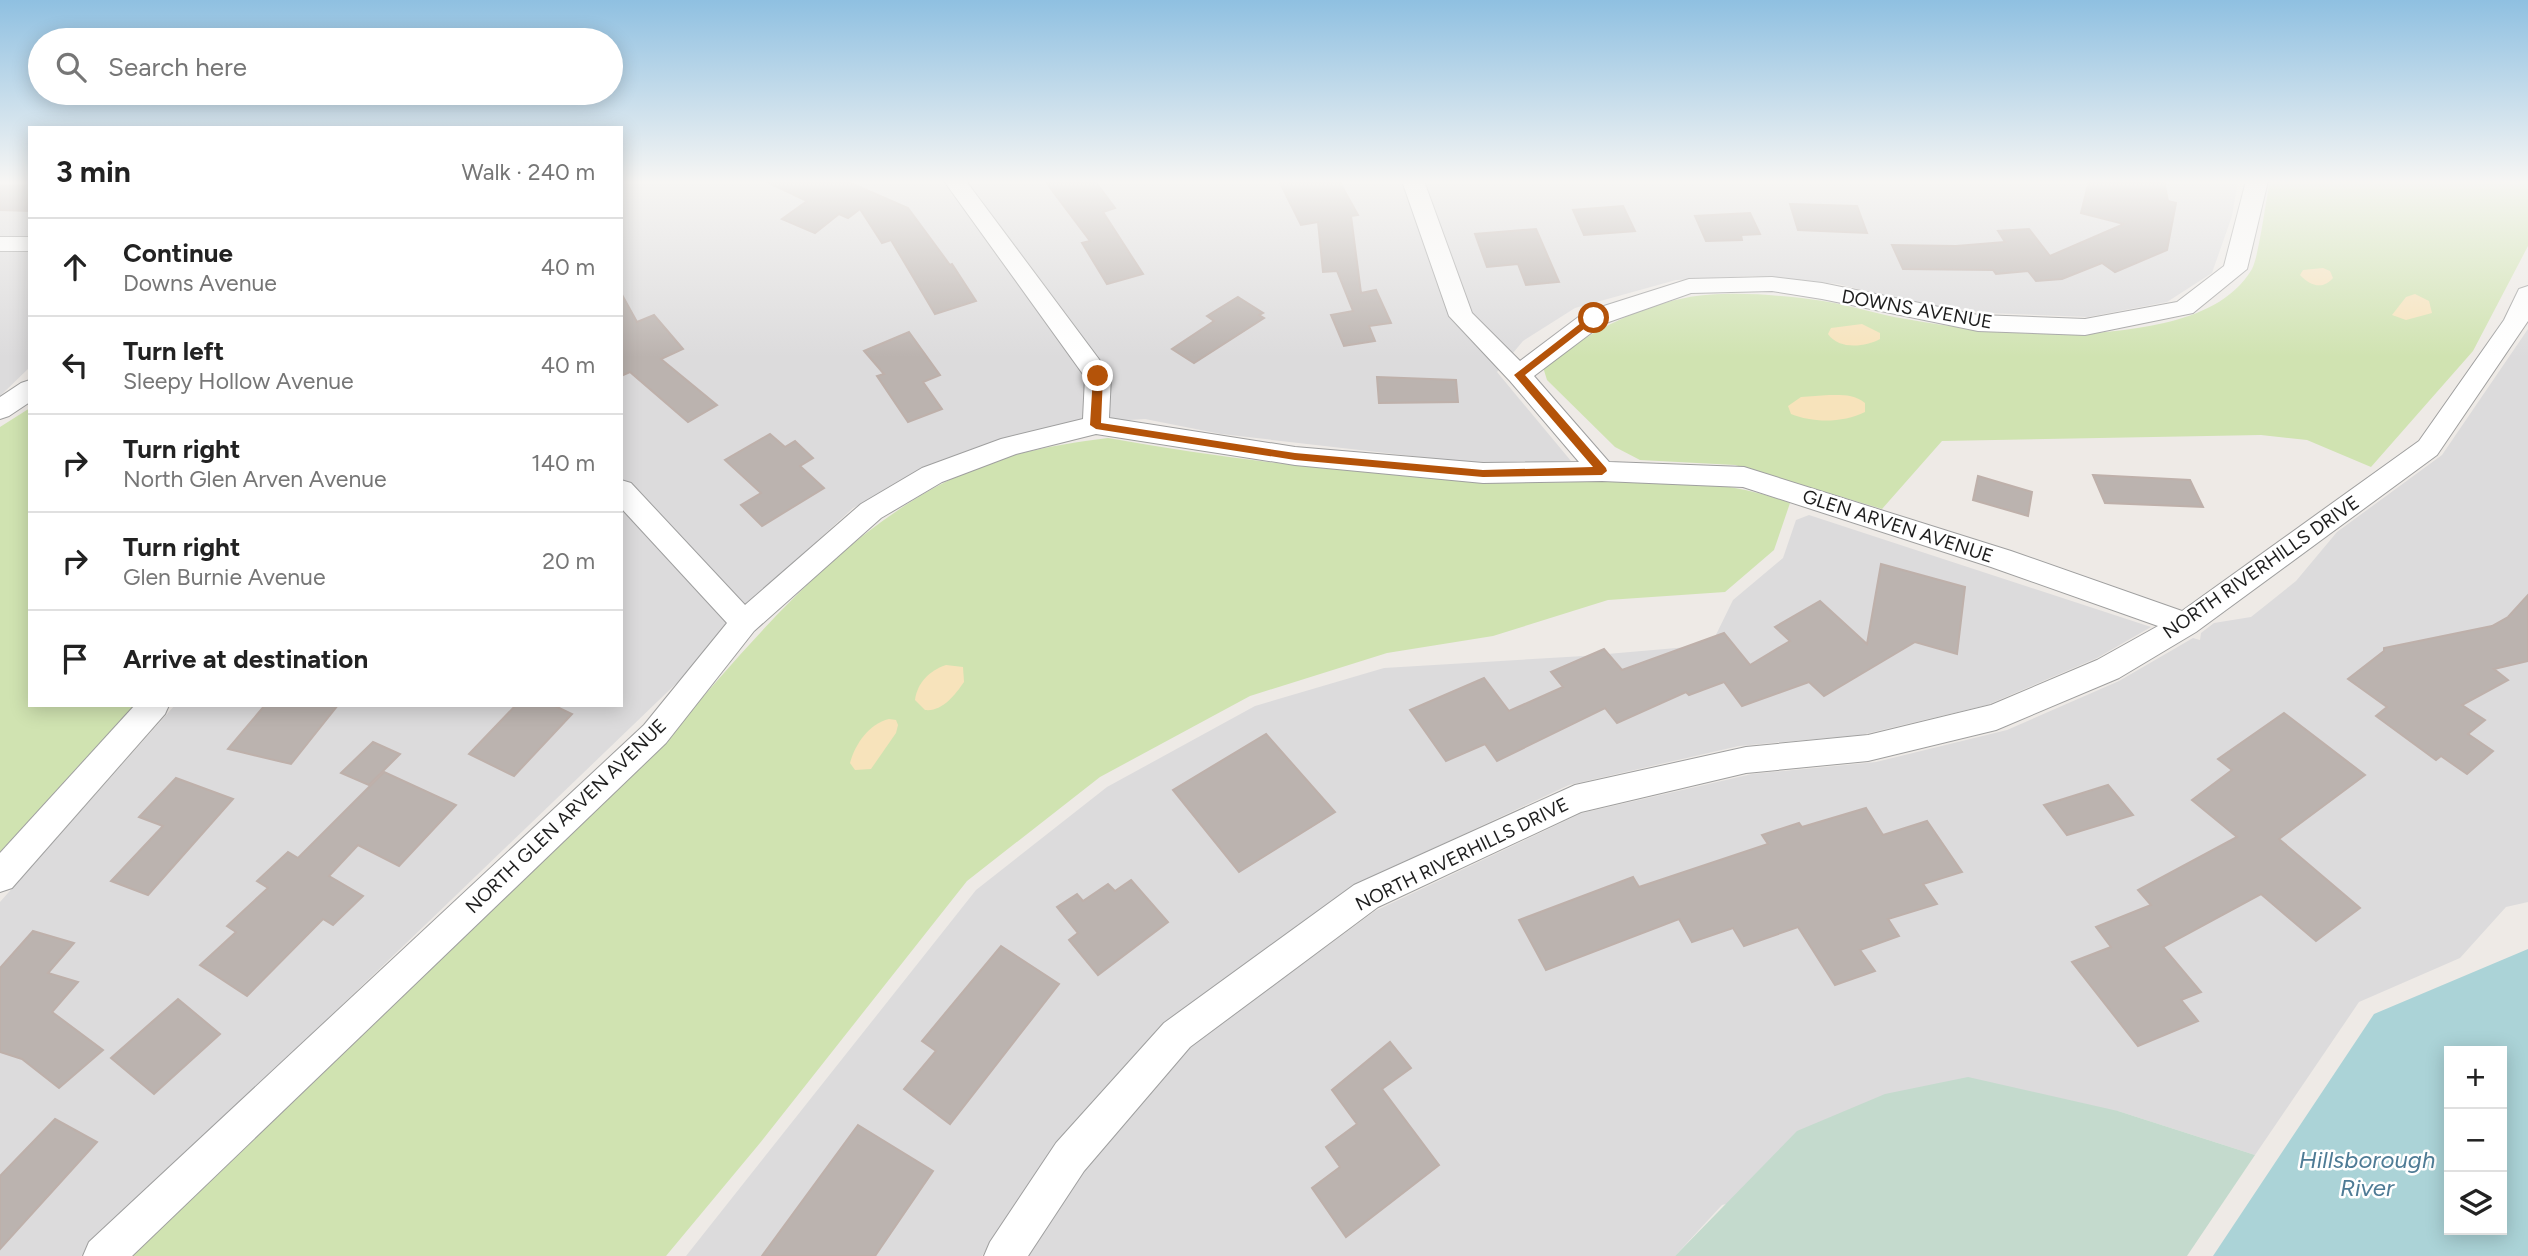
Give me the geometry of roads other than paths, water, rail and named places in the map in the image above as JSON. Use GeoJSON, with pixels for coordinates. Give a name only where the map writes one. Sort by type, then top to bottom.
{"type":"FeatureCollection","features":[{"type":"Feature","properties":{"kind":"street"},"geometry":{"type":"LineString","coordinates":[[998,240],[1098,376],[1096,425]]}},
{"type":"Feature","properties":{"kind":"street"},"geometry":{"type":"LineString","coordinates":[[1434,240],[1461,316],[1519,375],[1602,471]]}},
{"type":"Feature","properties":{"kind":"street","name":"DOWNS AVENUE"},"geometry":{"type":"LineString","coordinates":[[1519,375],[1594,318],[1689,286],[1785,286],[1822,290],[1978,323],[2085,327],[2184,308],[2235,269],[2242,240]]}},
{"type":"Feature","properties":{"kind":"street"},"geometry":{"type":"LineString","coordinates":[[0,244],[28,244]]}},
{"type":"Feature","properties":{"kind":"street","name":"NORTH RIVERHILLS DRIVE"},"geometry":{"type":"LineString","coordinates":[[1004,1256],[1070,1157],[1177,1035],[1366,896],[1575,799],[1746,760],[1868,748],[1997,718],[2108,669],[2186,624],[2428,448],[2516,321],[2528,294]]}},
{"type":"Feature","properties":{"kind":"street"},"geometry":{"type":"LineString","coordinates":[[0,410],[28,390]]}},
{"type":"Feature","properties":{"kind":"street","name":"NORTH GLEN ARVEN AVENUE"},"geometry":{"type":"LineString","coordinates":[[103,1256],[655,734],[744,623],[872,511],[932,475],[1010,446],[1096,425],[1295,456],[1483,473],[1602,471]]}},
{"type":"Feature","properties":{"kind":"street","name":"GLEN ARVEN AVENUE"},"geometry":{"type":"LineString","coordinates":[[1602,471],[1744,477],[2001,559],[2186,624]]}},
{"type":"Feature","properties":{"kind":"street"},"geometry":{"type":"LineString","coordinates":[[623,492],[744,623]]}},
{"type":"Feature","properties":{"kind":"street"},"geometry":{"type":"LineString","coordinates":[[0,877],[152,707]]}},
{"type":"Feature","properties":{"kind":"water","name":"Hillsborough River"},"geometry":{"type":"Polygon","coordinates":[[[2528,949],[2528,1256],[2213,1256],[2374,1014],[2528,949]]]}}]}
